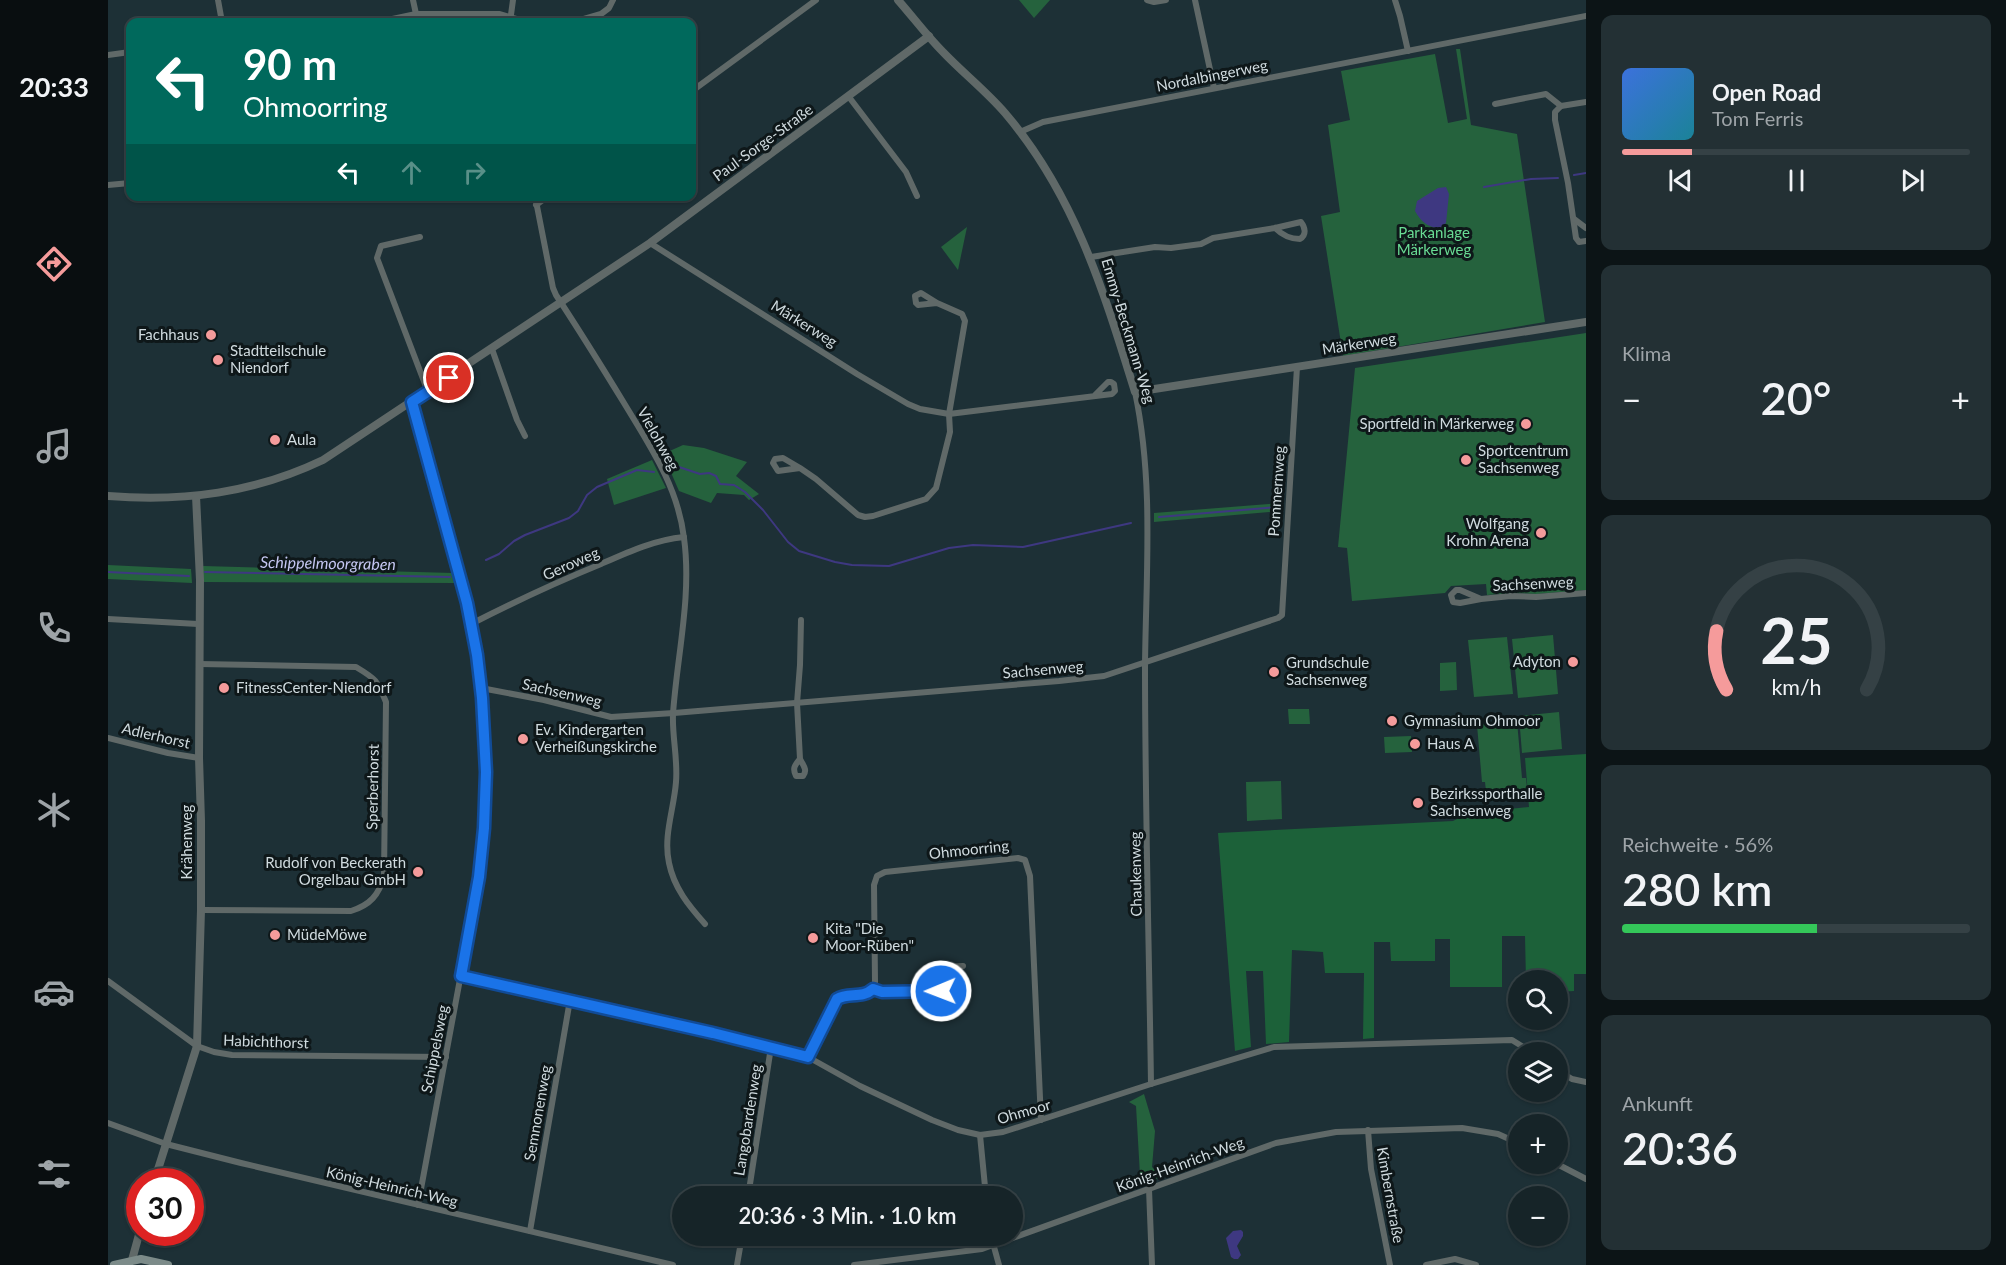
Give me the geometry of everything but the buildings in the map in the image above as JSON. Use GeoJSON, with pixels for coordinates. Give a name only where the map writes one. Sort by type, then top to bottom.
{"type":"FeatureCollection","features":[{"type":"Feature","properties":{"kind":"main road"},"geometry":{"type":"LineString","coordinates":[[114,1265],[132,1260],[168,1265]]}},
{"type":"Feature","properties":{"kind":"street"},"geometry":{"type":"LineString","coordinates":[[218,0],[221,18]]}},
{"type":"Feature","properties":{"kind":"street"},"geometry":{"type":"LineString","coordinates":[[413,0],[416,14]]}},
{"type":"Feature","properties":{"kind":"street"},"geometry":{"type":"LineString","coordinates":[[510,18],[513,0]]}},
{"type":"Feature","properties":{"kind":"street"},"geometry":{"type":"LineString","coordinates":[[591,18],[602,14],[614,0]]}},
{"type":"Feature","properties":{"kind":"street"},"geometry":{"type":"LineString","coordinates":[[696,88],[816,0]]}},
{"type":"Feature","properties":{"kind":"street"},"geometry":{"type":"LineString","coordinates":[[898,0],[943,53],[994,101],[1020,132]]}},
{"type":"Feature","properties":{"kind":"street"},"geometry":{"type":"LineString","coordinates":[[1147,0],[1154,2],[1167,0]]}},
{"type":"Feature","properties":{"kind":"street"},"geometry":{"type":"LineString","coordinates":[[1196,0],[1214,88]]}},
{"type":"Feature","properties":{"kind":"street"},"geometry":{"type":"LineString","coordinates":[[1395,0],[1408,51]]}},
{"type":"Feature","properties":{"kind":"street"},"geometry":{"type":"LineString","coordinates":[[397,18],[416,14],[500,14],[507,18]]}},
{"type":"Feature","properties":{"kind":"street","name":"Nordalbingerweg"},"geometry":{"type":"LineString","coordinates":[[1020,132],[1043,122],[1586,16]]}},
{"type":"Feature","properties":{"kind":"street","name":"Paul-Sorge-Straße"},"geometry":{"type":"LineString","coordinates":[[108,496],[155,498],[196,496],[251,487],[308,467],[336,453],[650,243],[929,36]]}},
{"type":"Feature","properties":{"kind":"street"},"geometry":{"type":"LineString","coordinates":[[108,55],[126,53]]}},
{"type":"Feature","properties":{"kind":"street"},"geometry":{"type":"LineString","coordinates":[[1495,104],[1546,94],[1561,106]]}},
{"type":"Feature","properties":{"kind":"street"},"geometry":{"type":"LineString","coordinates":[[849,97],[906,172],[917,195]]}},
{"type":"Feature","properties":{"kind":"street"},"geometry":{"type":"LineString","coordinates":[[1586,102],[1561,106],[1555,112],[1576,238],[1579,242],[1586,241]]}},
{"type":"Feature","properties":{"kind":"street","name":"Emmy-Beckmann-Weg"},"geometry":{"type":"LineString","coordinates":[[1020,132],[1061,195],[1091,257],[1135,392],[1145,459],[1149,522],[1145,664]]}},
{"type":"Feature","properties":{"kind":"street"},"geometry":{"type":"LineString","coordinates":[[108,185],[126,183]]}},
{"type":"Feature","properties":{"kind":"street","name":"Vielohweg"},"geometry":{"type":"LineString","coordinates":[[536,201],[553,288],[658,459],[677,501],[684,537],[686,578],[674,713]]}},
{"type":"Feature","properties":{"kind":"street"},"geometry":{"type":"LineString","coordinates":[[536,205],[541,201]]}},
{"type":"Feature","properties":{"kind":"street"},"geometry":{"type":"LineString","coordinates":[[1574,219],[1586,228]]}},
{"type":"Feature","properties":{"kind":"street"},"geometry":{"type":"LineString","coordinates":[[1091,257],[1155,247],[1171,248],[1201,244],[1213,238],[1275,228]]}},
{"type":"Feature","properties":{"kind":"street"},"geometry":{"type":"LineString","coordinates":[[420,237],[381,246],[377,258],[428,392]]}},
{"type":"Feature","properties":{"kind":"street","name":"Märkerweg"},"geometry":{"type":"LineString","coordinates":[[650,243],[856,374],[908,404],[931,412],[949,414],[983,411],[1094,396]]}},
{"type":"Feature","properties":{"kind":"street"},"geometry":{"type":"LineString","coordinates":[[800,468],[858,515],[865,517],[926,499],[936,488],[950,432],[949,414],[965,321],[962,314],[937,303]]}},
{"type":"Feature","properties":{"kind":"street","name":"Märkerweg"},"geometry":{"type":"LineString","coordinates":[[1135,392],[1586,322]]}},
{"type":"Feature","properties":{"kind":"street"},"geometry":{"type":"LineString","coordinates":[[492,349],[517,420],[525,436]]}},
{"type":"Feature","properties":{"kind":"street","name":"Pommernweg"},"geometry":{"type":"LineString","coordinates":[[1282,615],[1297,367]]}},
{"type":"Feature","properties":{"kind":"street","name":"Schippelsweg"},"geometry":{"type":"LineString","coordinates":[[412,402],[471,624],[481,688],[486,772],[479,877],[418,1205]]}},
{"type":"Feature","properties":{"kind":"street","name":"Krähenweg"},"geometry":{"type":"LineString","coordinates":[[158,1168],[197,1046],[201,910],[199,572],[196,496]]}},
{"type":"Feature","properties":{"kind":"street","name":"Geroweg"},"geometry":{"type":"LineString","coordinates":[[471,624],[510,604],[638,549],[664,539],[684,537]]}},
{"type":"Feature","properties":{"kind":"street","name":"Sachsenweg"},"geometry":{"type":"LineString","coordinates":[[1481,599],[1586,593]]}},
{"type":"Feature","properties":{"kind":"street","name":"Sachsenweg"},"geometry":{"type":"LineString","coordinates":[[481,688],[544,700],[611,717],[1089,678],[1145,664],[1282,615]]}},
{"type":"Feature","properties":{"kind":"street"},"geometry":{"type":"LineString","coordinates":[[108,619],[198,624]]}},
{"type":"Feature","properties":{"kind":"street"},"geometry":{"type":"LineString","coordinates":[[800,759],[796,703],[801,654],[801,621]]}},
{"type":"Feature","properties":{"kind":"street","name":"Sperberhorst"},"geometry":{"type":"LineString","coordinates":[[199,664],[356,667],[374,678],[386,702],[384,876],[375,898],[362,907],[351,910],[201,910]]}},
{"type":"Feature","properties":{"kind":"street","name":"Chaukenweg"},"geometry":{"type":"LineString","coordinates":[[1145,664],[1151,1084]]}},
{"type":"Feature","properties":{"kind":"street"},"geometry":{"type":"LineString","coordinates":[[674,713],[677,767],[668,833],[668,861],[682,897],[705,924]]}},
{"type":"Feature","properties":{"kind":"street","name":"Adlerhorst"},"geometry":{"type":"LineString","coordinates":[[108,738],[199,758]]}},
{"type":"Feature","properties":{"kind":"street","name":"Ohmoorring"},"geometry":{"type":"LineString","coordinates":[[873,989],[874,885],[877,876],[885,872],[966,862],[1018,858],[1025,861],[1030,876],[1041,1120]]}},
{"type":"Feature","properties":{"kind":"street"},"geometry":{"type":"LineString","coordinates":[[922,992],[944,967],[963,966]]}},
{"type":"Feature","properties":{"kind":"street","name":"Ohmoor"},"geometry":{"type":"LineString","coordinates":[[461,976],[808,1057],[860,1086],[932,1120],[980,1135],[1004,1132],[1274,1047],[1512,1040],[1515,1042]]}},
{"type":"Feature","properties":{"kind":"street"},"geometry":{"type":"LineString","coordinates":[[935,977],[940,982],[941,991]]}},
{"type":"Feature","properties":{"kind":"street","name":"Habichthorst"},"geometry":{"type":"LineString","coordinates":[[108,981],[197,1046],[214,1052],[243,1055],[446,1057]]}},
{"type":"Feature","properties":{"kind":"street"},"geometry":{"type":"LineString","coordinates":[[808,1057],[837,999],[846,995],[865,994],[873,989],[882,992],[964,991]]}},
{"type":"Feature","properties":{"kind":"street","name":"Semnonenweg"},"geometry":{"type":"LineString","coordinates":[[530,1231],[570,1000]]}},
{"type":"Feature","properties":{"kind":"street","name":"Langobardenweg"},"geometry":{"type":"LineString","coordinates":[[750,1186],[771,1047]]}},
{"type":"Feature","properties":{"kind":"street"},"geometry":{"type":"LineString","coordinates":[[1568,1077],[1586,1082]]}},
{"type":"Feature","properties":{"kind":"street","name":"König-Heinrich-Weg"},"geometry":{"type":"LineString","coordinates":[[108,1123],[166,1144],[673,1265]]}},
{"type":"Feature","properties":{"kind":"street","name":"König-Heinrich-Weg"},"geometry":{"type":"LineString","coordinates":[[1023,1234],[1282,1142],[1336,1132],[1462,1128],[1498,1134],[1508,1138]]}},
{"type":"Feature","properties":{"kind":"street","name":"Kimbernstraße"},"geometry":{"type":"LineString","coordinates":[[1368,1130],[1371,1169],[1390,1265]]}},
{"type":"Feature","properties":{"kind":"street"},"geometry":{"type":"LineString","coordinates":[[980,1135],[985,1186]]}},
{"type":"Feature","properties":{"kind":"street"},"geometry":{"type":"LineString","coordinates":[[1568,1170],[1586,1179]]}},
{"type":"Feature","properties":{"kind":"street"},"geometry":{"type":"LineString","coordinates":[[1149,1189],[1152,1265]]}},
{"type":"Feature","properties":{"kind":"street"},"geometry":{"type":"LineString","coordinates":[[132,1260],[136,1246]]}},
{"type":"Feature","properties":{"kind":"street"},"geometry":{"type":"LineString","coordinates":[[737,1265],[740,1246]]}},
{"type":"Feature","properties":{"kind":"street","name":"König-Heinrich-Weg"},"geometry":{"type":"LineString","coordinates":[[854,1265],[982,1249],[990,1246]]}},
{"type":"Feature","properties":{"kind":"street"},"geometry":{"type":"LineString","coordinates":[[993,1246],[999,1265]]}},
{"type":"Feature","properties":{"kind":"street"},"geometry":{"type":"LineString","coordinates":[[1426,1265],[1455,1259],[1476,1265]]}},
{"type":"Feature","properties":{"kind":"green space"},"geometry":{"type":"Polygon","coordinates":[[[1019,0],[1050,0],[1034,18],[1019,0]]]}},
{"type":"Feature","properties":{"kind":"green space","name":"Parkanlage Märkerweg"},"geometry":{"type":"Polygon","coordinates":[[[1456,49],[1460,49],[1471,125],[1517,134],[1545,322],[1343,356],[1321,216],[1340,212],[1328,125],[1350,120],[1341,71],[1435,54],[1448,123],[1467,119],[1456,49]]]}},
{"type":"Feature","properties":{"kind":"green space"},"geometry":{"type":"Polygon","coordinates":[[[967,227],[958,270],[941,247],[967,227]]]}},
{"type":"Feature","properties":{"kind":"green space","name":"Sportcentrum Sachsenweg"},"geometry":{"type":"Polygon","coordinates":[[[1586,333],[1586,590],[1487,595],[1486,584],[1451,586],[1445,593],[1352,601],[1347,548],[1338,547],[1355,368],[1586,333]]]}},
{"type":"Feature","properties":{"kind":"green space"},"geometry":{"type":"Polygon","coordinates":[[[683,445],[704,448],[747,462],[736,476],[759,494],[749,500],[744,495],[717,493],[711,503],[679,491],[663,454],[683,445]]]}},
{"type":"Feature","properties":{"kind":"green space"},"geometry":{"type":"Polygon","coordinates":[[[652,460],[666,488],[614,505],[607,479],[652,460]]]}},
{"type":"Feature","properties":{"kind":"green space"},"geometry":{"type":"Polygon","coordinates":[[[1282,503],[1282,511],[1154,522],[1154,513],[1282,503]]]}},
{"type":"Feature","properties":{"kind":"green space"},"geometry":{"type":"Polygon","coordinates":[[[108,565],[191,569],[192,583],[108,579],[108,565]]]}},
{"type":"Feature","properties":{"kind":"green space"},"geometry":{"type":"Polygon","coordinates":[[[203,566],[453,573],[456,583],[203,582],[203,566]]]}},
{"type":"Feature","properties":{"kind":"green space"},"geometry":{"type":"Polygon","coordinates":[[[1553,635],[1558,694],[1518,698],[1512,639],[1553,635]]]}},
{"type":"Feature","properties":{"kind":"green space"},"geometry":{"type":"Polygon","coordinates":[[[1507,637],[1513,694],[1474,697],[1468,640],[1507,637]]]}},
{"type":"Feature","properties":{"kind":"green space"},"geometry":{"type":"Polygon","coordinates":[[[1456,662],[1457,690],[1440,691],[1440,663],[1456,662]]]}},
{"type":"Feature","properties":{"kind":"green space"},"geometry":{"type":"Polygon","coordinates":[[[1288,709],[1309,709],[1310,724],[1289,724],[1288,709]]]}},
{"type":"Feature","properties":{"kind":"green space"},"geometry":{"type":"Polygon","coordinates":[[[1559,712],[1562,749],[1522,753],[1519,716],[1559,712]]]}},
{"type":"Feature","properties":{"kind":"green space"},"geometry":{"type":"Polygon","coordinates":[[[1517,721],[1522,778],[1526,778],[1528,798],[1487,801],[1485,782],[1482,782],[1477,725],[1517,721]]]}},
{"type":"Feature","properties":{"kind":"green space"},"geometry":{"type":"Polygon","coordinates":[[[1411,736],[1412,752],[1385,753],[1384,737],[1411,736]]]}},
{"type":"Feature","properties":{"kind":"green space"},"geometry":{"type":"Polygon","coordinates":[[[1586,754],[1586,974],[1574,974],[1574,991],[1568,991],[1568,970],[1526,970],[1525,936],[1502,936],[1502,987],[1450,987],[1450,939],[1435,939],[1435,961],[1391,961],[1390,942],[1374,942],[1374,1038],[1363,1039],[1364,973],[1325,973],[1323,952],[1292,950],[1289,1042],[1266,1044],[1263,971],[1246,971],[1251,1047],[1235,1051],[1218,833],[1453,821],[1469,813],[1529,807],[1525,758],[1586,754]]]}},
{"type":"Feature","properties":{"kind":"green space"},"geometry":{"type":"Polygon","coordinates":[[[1281,781],[1282,819],[1247,821],[1246,782],[1281,781]]]}},
{"type":"Feature","properties":{"kind":"green space"},"geometry":{"type":"Polygon","coordinates":[[[1144,1094],[1155,1131],[1152,1167],[1162,1177],[1135,1185],[1140,1175],[1136,1106],[1129,1102],[1144,1094]]]}},
{"type":"Feature","properties":{"kind":"shaded area"},"geometry":{"type":"Polygon","coordinates":[[[1446,187],[1449,194],[1446,223],[1439,229],[1425,223],[1415,211],[1417,201],[1438,188],[1446,187]]]}},
{"type":"Feature","properties":{"kind":"shaded area"},"geometry":{"type":"Polygon","coordinates":[[[1241,1230],[1243,1236],[1237,1246],[1241,1255],[1238,1259],[1234,1259],[1231,1257],[1226,1238],[1233,1231],[1241,1230]]]}},
{"type":"Feature","properties":{"kind":"waterway"},"geometry":{"type":"LineString","coordinates":[[1574,175],[1586,173]]}},
{"type":"Feature","properties":{"kind":"waterway"},"geometry":{"type":"LineString","coordinates":[[1484,187],[1531,179],[1558,178]]}},
{"type":"Feature","properties":{"kind":"waterway","name":"Schippelmoorgraben"},"geometry":{"type":"LineString","coordinates":[[673,469],[679,467],[700,474],[709,473],[716,476],[720,484],[734,485],[745,492],[763,510],[788,542],[799,551],[852,565],[889,566],[949,548],[973,545],[1023,547],[1131,523]]}},
{"type":"Feature","properties":{"kind":"waterway","name":"Schippelmoorgraben"},"geometry":{"type":"LineString","coordinates":[[486,560],[499,554],[525,535],[569,518],[578,511],[587,495],[597,487],[637,470],[654,472]]}},
{"type":"Feature","properties":{"kind":"waterway","name":"Schippelmoorgraben"},"geometry":{"type":"LineString","coordinates":[[1159,517],[1277,507]]}},
{"type":"Feature","properties":{"kind":"waterway","name":"Schippelmoorgraben"},"geometry":{"type":"LineString","coordinates":[[108,572],[189,576]]}},
{"type":"Feature","properties":{"kind":"waterway","name":"Schippelmoorgraben"},"geometry":{"type":"LineString","coordinates":[[205,572],[450,577]]}},
{"type":"Feature","properties":{"kind":"place","name":"Fachhaus"},"geometry":{"type":"Point","coordinates":[211,335]}},
{"type":"Feature","properties":{"kind":"place","name":"Stadtteilschule Niendorf"},"geometry":{"type":"Point","coordinates":[218,360]}},
{"type":"Feature","properties":{"kind":"place","name":"Sportfeld in Märkerweg"},"geometry":{"type":"Point","coordinates":[1526,424]}},
{"type":"Feature","properties":{"kind":"place","name":"Aula"},"geometry":{"type":"Point","coordinates":[275,440]}},
{"type":"Feature","properties":{"kind":"place","name":"Sportcentrum Sachsenweg"},"geometry":{"type":"Point","coordinates":[1466,460]}},
{"type":"Feature","properties":{"kind":"place","name":"Wolfgang Krohn Arena"},"geometry":{"type":"Point","coordinates":[1541,533]}},
{"type":"Feature","properties":{"kind":"place","name":"Adyton"},"geometry":{"type":"Point","coordinates":[1573,662]}},
{"type":"Feature","properties":{"kind":"place","name":"Grundschule Sachsenweg"},"geometry":{"type":"Point","coordinates":[1274,672]}},
{"type":"Feature","properties":{"kind":"place","name":"FitnessCenter-Niendorf"},"geometry":{"type":"Point","coordinates":[224,688]}},
{"type":"Feature","properties":{"kind":"place","name":"Gymnasium Ohmoor"},"geometry":{"type":"Point","coordinates":[1392,721]}},
{"type":"Feature","properties":{"kind":"place","name":"Ev. Kindergarten Verheißungskirche"},"geometry":{"type":"Point","coordinates":[523,739]}},
{"type":"Feature","properties":{"kind":"place","name":"Haus A"},"geometry":{"type":"Point","coordinates":[1415,744]}},
{"type":"Feature","properties":{"kind":"place","name":"Bezirkssporthalle Sachsenweg"},"geometry":{"type":"Point","coordinates":[1418,803]}},
{"type":"Feature","properties":{"kind":"place","name":"Rudolf von Beckerath Orgelbau GmbH"},"geometry":{"type":"Point","coordinates":[418,872]}},
{"type":"Feature","properties":{"kind":"place","name":"MüdeMöwe"},"geometry":{"type":"Point","coordinates":[275,935]}},
{"type":"Feature","properties":{"kind":"place","name":"Kita \"Die Moor-Rüben\""},"geometry":{"type":"Point","coordinates":[813,938]}},
{"type":"Feature","properties":{"kind":"route"},"geometry":{"type":"LineString","coordinates":[[449,378],[412,402],[467,603],[482,698],[486,772],[484,828],[479,877],[461,976],[756,1043],[808,1057],[840,996],[865,994],[873,989],[882,992],[941,991]]}}]}
